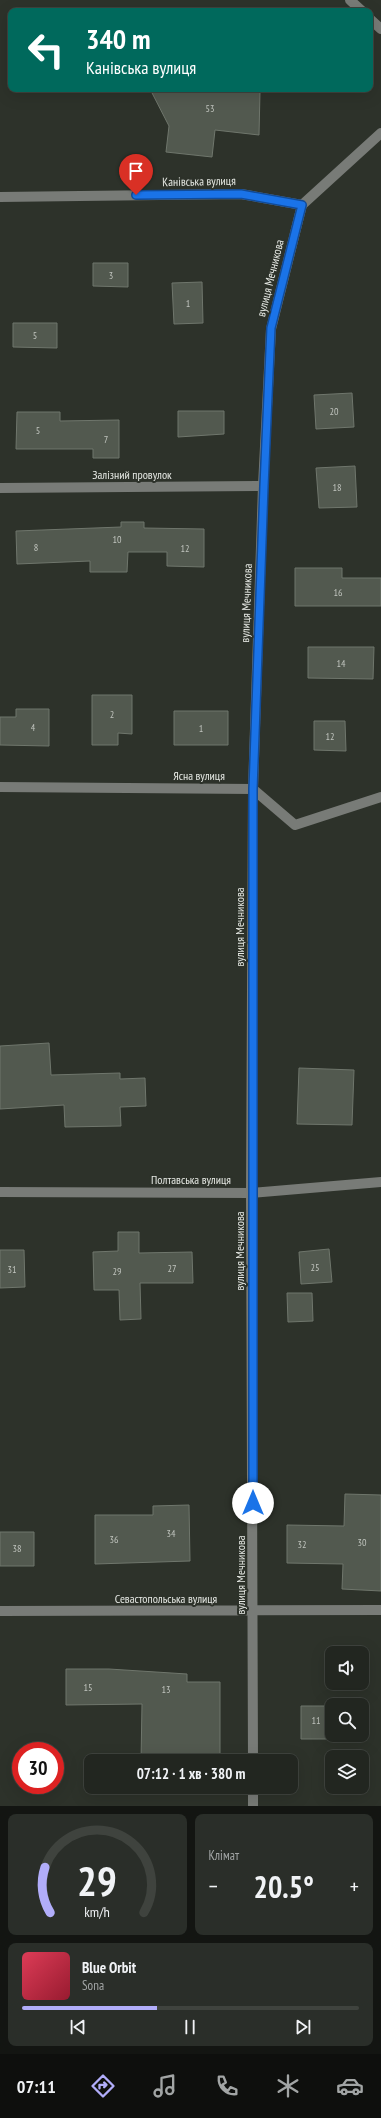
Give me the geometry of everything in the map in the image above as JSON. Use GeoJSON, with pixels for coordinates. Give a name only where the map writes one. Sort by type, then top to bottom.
{"type":"FeatureCollection","features":[{"type":"Feature","properties":{"kind":"street"},"geometry":{"type":"LineString","coordinates":[[350,0],[359,8]]}},
{"type":"Feature","properties":{"kind":"street"},"geometry":{"type":"LineString","coordinates":[[373,22],[381,29]]}},
{"type":"Feature","properties":{"kind":"street"},"geometry":{"type":"LineString","coordinates":[[302,205],[381,132]]}},
{"type":"Feature","properties":{"kind":"street","name":"Канівська вулиця"},"geometry":{"type":"LineString","coordinates":[[0,197],[241,194],[302,205]]}},
{"type":"Feature","properties":{"kind":"street","name":"вулиця Мечникова"},"geometry":{"type":"LineString","coordinates":[[253,1754],[251,1193],[253,789],[271,328],[302,205]]}},
{"type":"Feature","properties":{"kind":"street","name":"Залізний провулок"},"geometry":{"type":"LineString","coordinates":[[0,488],[264,486]]}},
{"type":"Feature","properties":{"kind":"street","name":"Ясна вулиця"},"geometry":{"type":"LineString","coordinates":[[0,787],[253,789]]}},
{"type":"Feature","properties":{"kind":"street"},"geometry":{"type":"LineString","coordinates":[[253,789],[295,824],[381,797]]}},
{"type":"Feature","properties":{"kind":"street","name":"Полтавська вулиця"},"geometry":{"type":"LineString","coordinates":[[0,1192],[251,1193],[381,1182]]}},
{"type":"Feature","properties":{"kind":"street","name":"Севастопольська вулиця"},"geometry":{"type":"LineString","coordinates":[[0,1611],[381,1610]]}},
{"type":"Feature","properties":{"kind":"street"},"geometry":{"type":"LineString","coordinates":[[253,1794],[253,1806]]}},
{"type":"Feature","properties":{"kind":"building"},"geometry":{"type":"Polygon","coordinates":[[[152,92],[260,92],[259,135],[215,130],[212,157],[166,152],[169,126],[152,92]]]}},
{"type":"Feature","properties":{"kind":"building"},"geometry":{"type":"Polygon","coordinates":[[[93,263],[128,263],[128,287],[93,286],[93,263]]]}},
{"type":"Feature","properties":{"kind":"building"},"geometry":{"type":"Polygon","coordinates":[[[202,282],[203,323],[174,324],[172,283],[202,282]]]}},
{"type":"Feature","properties":{"kind":"building"},"geometry":{"type":"Polygon","coordinates":[[[13,323],[57,323],[57,348],[13,347],[13,323]]]}},
{"type":"Feature","properties":{"kind":"building"},"geometry":{"type":"Polygon","coordinates":[[[352,393],[354,427],[316,429],[314,395],[352,393]]]}},
{"type":"Feature","properties":{"kind":"building"},"geometry":{"type":"Polygon","coordinates":[[[178,411],[224,411],[224,434],[178,437],[178,411]]]}},
{"type":"Feature","properties":{"kind":"building"},"geometry":{"type":"Polygon","coordinates":[[[17,412],[60,412],[60,421],[119,420],[119,458],[93,458],[93,449],[16,449],[17,412]]]}},
{"type":"Feature","properties":{"kind":"building"},"geometry":{"type":"Polygon","coordinates":[[[355,466],[357,507],[319,508],[316,468],[355,466]]]}},
{"type":"Feature","properties":{"kind":"building"},"geometry":{"type":"Polygon","coordinates":[[[121,522],[144,522],[144,528],[204,529],[204,567],[167,566],[167,552],[128,552],[127,572],[90,572],[90,561],[17,564],[16,531],[121,527],[121,522]]]}},
{"type":"Feature","properties":{"kind":"building"},"geometry":{"type":"Polygon","coordinates":[[[295,568],[342,568],[342,578],[381,578],[381,606],[295,606],[295,568]]]}},
{"type":"Feature","properties":{"kind":"building"},"geometry":{"type":"Polygon","coordinates":[[[308,647],[374,647],[373,679],[308,678],[308,647]]]}},
{"type":"Feature","properties":{"kind":"building"},"geometry":{"type":"Polygon","coordinates":[[[92,695],[132,695],[132,734],[118,733],[118,745],[92,745],[92,695]]]}},
{"type":"Feature","properties":{"kind":"building"},"geometry":{"type":"Polygon","coordinates":[[[16,709],[49,709],[49,746],[0,745],[0,717],[16,717],[16,709]]]}},
{"type":"Feature","properties":{"kind":"building"},"geometry":{"type":"Polygon","coordinates":[[[174,711],[228,711],[228,745],[174,745],[174,711]]]}},
{"type":"Feature","properties":{"kind":"building"},"geometry":{"type":"Polygon","coordinates":[[[314,721],[345,721],[346,751],[314,750],[314,721]]]}},
{"type":"Feature","properties":{"kind":"building"},"geometry":{"type":"Polygon","coordinates":[[[49,1043],[51,1075],[120,1073],[120,1079],[145,1078],[146,1106],[120,1107],[121,1126],[65,1127],[64,1105],[0,1109],[0,1046],[49,1043]]]}},
{"type":"Feature","properties":{"kind":"building"},"geometry":{"type":"Polygon","coordinates":[[[299,1068],[354,1070],[352,1125],[297,1124],[299,1068]]]}},
{"type":"Feature","properties":{"kind":"building"},"geometry":{"type":"Polygon","coordinates":[[[118,1232],[139,1232],[139,1253],[192,1252],[193,1283],[140,1283],[141,1319],[120,1320],[119,1290],[94,1290],[93,1252],[118,1251],[118,1232]]]}},
{"type":"Feature","properties":{"kind":"building"},"geometry":{"type":"Polygon","coordinates":[[[329,1249],[332,1282],[301,1284],[299,1252],[329,1249]]]}},
{"type":"Feature","properties":{"kind":"building"},"geometry":{"type":"Polygon","coordinates":[[[0,1250],[24,1250],[25,1287],[0,1288],[0,1250]]]}},
{"type":"Feature","properties":{"kind":"building"},"geometry":{"type":"Polygon","coordinates":[[[287,1293],[312,1293],[313,1321],[288,1322],[287,1293]]]}},
{"type":"Feature","properties":{"kind":"building"},"geometry":{"type":"Polygon","coordinates":[[[345,1494],[381,1495],[381,1591],[342,1589],[343,1564],[287,1563],[287,1525],[344,1526],[345,1494]]]}},
{"type":"Feature","properties":{"kind":"building"},"geometry":{"type":"Polygon","coordinates":[[[189,1505],[190,1561],[95,1564],[95,1515],[153,1515],[153,1506],[189,1505]]]}},
{"type":"Feature","properties":{"kind":"building"},"geometry":{"type":"Polygon","coordinates":[[[0,1532],[34,1532],[34,1566],[0,1566],[0,1532]]]}},
{"type":"Feature","properties":{"kind":"building"},"geometry":{"type":"Polygon","coordinates":[[[66,1669],[109,1669],[187,1674],[187,1682],[220,1682],[220,1754],[141,1754],[142,1704],[66,1705],[66,1669]]]}},
{"type":"Feature","properties":{"kind":"building"},"geometry":{"type":"Polygon","coordinates":[[[301,1706],[325,1706],[325,1739],[301,1739],[301,1706]]]}},
{"type":"Feature","properties":{"kind":"route"},"geometry":{"type":"LineString","coordinates":[[136,195],[241,194],[302,205],[271,328],[264,486],[253,789],[251,1177],[253,1503]]}}]}
